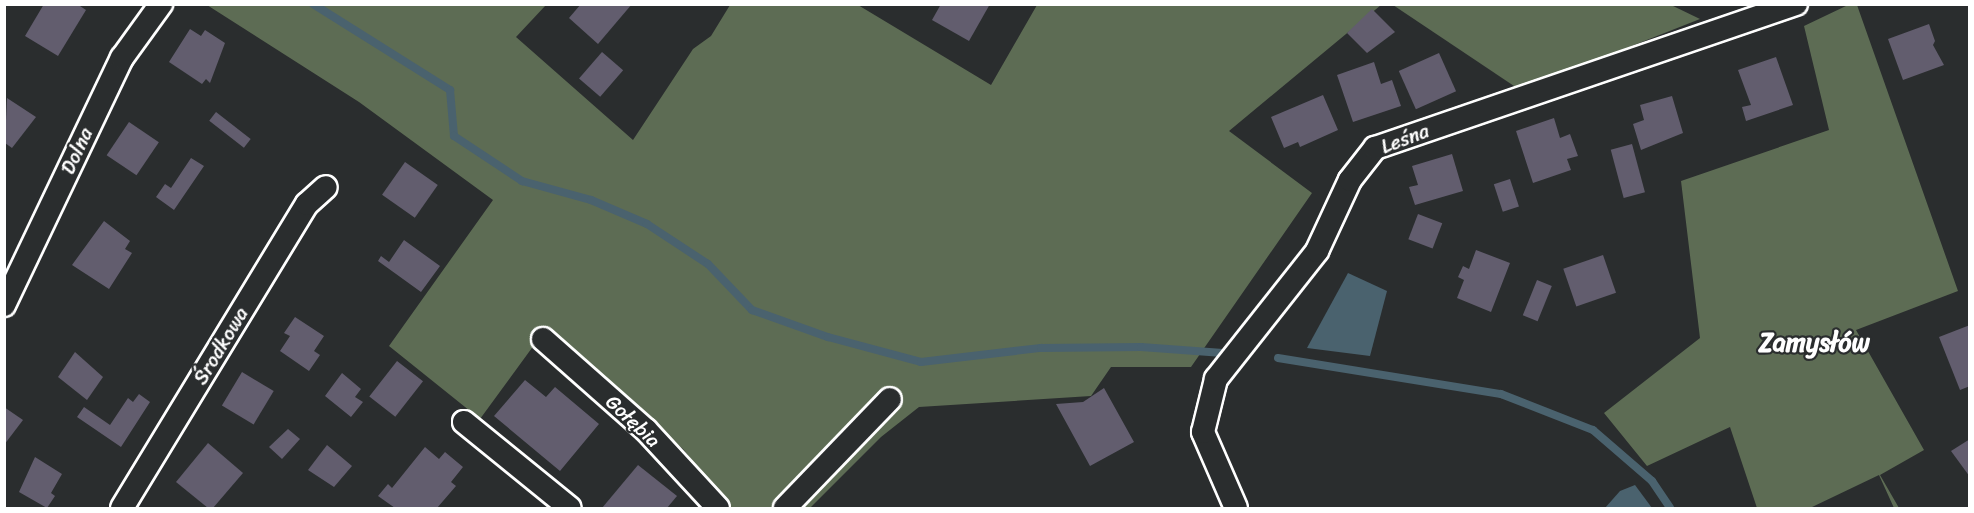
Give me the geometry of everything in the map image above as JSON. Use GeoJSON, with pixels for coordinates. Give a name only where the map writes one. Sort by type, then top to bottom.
{"type":"FeatureCollection","features":[{"type":"Feature","properties":{"kind":"street","name":"Dolna"},"geometry":{"type":"LineString","coordinates":[[4,305],[122,58],[161,4]]}},
{"type":"Feature","properties":{"kind":"street","name":"Leśna"},"geometry":{"type":"LineString","coordinates":[[1236,508],[1203,432],[1216,379],[1317,251],[1350,180],[1375,148],[1796,4]]}},
{"type":"Feature","properties":{"kind":"street","name":"Środkowa"},"geometry":{"type":"LineString","coordinates":[[122,508],[307,204],[326,187]]}},
{"type":"Feature","properties":{"kind":"street","name":"Gołębia"},"geometry":{"type":"LineString","coordinates":[[543,339],[646,430],[718,508]]}},
{"type":"Feature","properties":{"kind":"street"},"geometry":{"type":"LineString","coordinates":[[785,508],[890,399]]}},
{"type":"Feature","properties":{"kind":"street"},"geometry":{"type":"LineString","coordinates":[[464,422],[570,508]]}},
{"type":"Feature","properties":{"kind":"green space"},"geometry":{"type":"Polygon","coordinates":[[[207,5],[546,5],[516,37],[633,140],[693,49],[711,36],[730,5],[858,5],[991,85],[1037,5],[1381,5],[1229,131],[1312,193],[1191,367],[1111,367],[1091,396],[919,407],[881,437],[810,508],[730,508],[683,449],[545,330],[480,419],[389,346],[493,200],[359,102],[207,5]]]}},
{"type":"Feature","properties":{"kind":"green space"},"geometry":{"type":"Polygon","coordinates":[[[1393,5],[1671,5],[1700,19],[1520,90],[1393,5]]]}},
{"type":"Feature","properties":{"kind":"green space"},"geometry":{"type":"Polygon","coordinates":[[[1848,5],[1857,5],[1958,291],[1856,330],[1924,450],[1880,475],[1899,508],[1894,508],[1879,475],[1810,508],[1757,508],[1730,427],[1647,466],[1604,413],[1700,338],[1681,181],[1829,130],[1804,26],[1848,5]]]}},
{"type":"Feature","properties":{"kind":"water"},"geometry":{"type":"Polygon","coordinates":[[[1348,273],[1387,291],[1370,356],[1307,348],[1348,273]]]}},
{"type":"Feature","properties":{"kind":"water"},"geometry":{"type":"Polygon","coordinates":[[[1635,485],[1652,508],[1605,508],[1620,491],[1635,485]]]}},
{"type":"Feature","properties":{"kind":"building"},"geometry":{"type":"Polygon","coordinates":[[[44,4],[77,4],[86,10],[58,56],[25,36],[44,4]]]}},
{"type":"Feature","properties":{"kind":"building"},"geometry":{"type":"Polygon","coordinates":[[[581,4],[632,4],[598,44],[569,18],[581,4]]]}},
{"type":"Feature","properties":{"kind":"building"},"geometry":{"type":"Polygon","coordinates":[[[941,4],[990,4],[969,41],[932,20],[941,4]]]}},
{"type":"Feature","properties":{"kind":"building"},"geometry":{"type":"Polygon","coordinates":[[[1372,9],[1395,32],[1367,53],[1347,33],[1372,9]]]}},
{"type":"Feature","properties":{"kind":"building"},"geometry":{"type":"Polygon","coordinates":[[[1929,24],[1935,41],[1933,45],[1944,65],[1903,80],[1888,39],[1929,24]]]}},
{"type":"Feature","properties":{"kind":"building"},"geometry":{"type":"Polygon","coordinates":[[[190,29],[201,36],[205,30],[225,43],[210,83],[206,79],[202,84],[169,62],[190,29]]]}},
{"type":"Feature","properties":{"kind":"building"},"geometry":{"type":"Polygon","coordinates":[[[602,52],[623,70],[600,97],[579,78],[602,52]]]}},
{"type":"Feature","properties":{"kind":"building"},"geometry":{"type":"Polygon","coordinates":[[[1439,53],[1456,91],[1416,109],[1399,71],[1439,53]]]}},
{"type":"Feature","properties":{"kind":"building"},"geometry":{"type":"Polygon","coordinates":[[[1776,57],[1793,105],[1746,121],[1742,107],[1751,105],[1738,70],[1776,57]]]}},
{"type":"Feature","properties":{"kind":"building"},"geometry":{"type":"Polygon","coordinates":[[[1374,62],[1381,84],[1392,80],[1401,106],[1353,122],[1337,75],[1374,62]]]}},
{"type":"Feature","properties":{"kind":"building"},"geometry":{"type":"Polygon","coordinates":[[[1323,95],[1338,130],[1300,147],[1298,142],[1284,148],[1271,117],[1323,95]]]}},
{"type":"Feature","properties":{"kind":"building"},"geometry":{"type":"Polygon","coordinates":[[[1672,96],[1683,133],[1641,150],[1633,124],[1644,120],[1640,105],[1672,96]]]}},
{"type":"Feature","properties":{"kind":"building"},"geometry":{"type":"Polygon","coordinates":[[[7,98],[36,117],[12,148],[5,143],[7,98]]]}},
{"type":"Feature","properties":{"kind":"building"},"geometry":{"type":"Polygon","coordinates":[[[216,112],[251,139],[244,148],[209,121],[216,112]]]}},
{"type":"Feature","properties":{"kind":"building"},"geometry":{"type":"Polygon","coordinates":[[[1554,118],[1560,138],[1570,134],[1578,156],[1567,159],[1571,170],[1533,183],[1516,131],[1554,118]]]}},
{"type":"Feature","properties":{"kind":"building"},"geometry":{"type":"Polygon","coordinates":[[[129,122],[159,142],[136,175],[107,155],[129,122]]]}},
{"type":"Feature","properties":{"kind":"building"},"geometry":{"type":"Polygon","coordinates":[[[1632,144],[1645,192],[1624,198],[1611,150],[1632,144]]]}},
{"type":"Feature","properties":{"kind":"building"},"geometry":{"type":"Polygon","coordinates":[[[1452,154],[1463,191],[1415,205],[1409,187],[1418,185],[1412,166],[1452,154]]]}},
{"type":"Feature","properties":{"kind":"building"},"geometry":{"type":"Polygon","coordinates":[[[191,158],[204,166],[174,210],[156,197],[165,184],[171,188],[191,158]]]}},
{"type":"Feature","properties":{"kind":"building"},"geometry":{"type":"Polygon","coordinates":[[[405,162],[438,185],[415,218],[382,195],[405,162]]]}},
{"type":"Feature","properties":{"kind":"building"},"geometry":{"type":"Polygon","coordinates":[[[1510,179],[1519,207],[1503,212],[1494,184],[1510,179]]]}},
{"type":"Feature","properties":{"kind":"building"},"geometry":{"type":"Polygon","coordinates":[[[1418,214],[1442,223],[1433,249],[1408,239],[1418,214]]]}},
{"type":"Feature","properties":{"kind":"building"},"geometry":{"type":"Polygon","coordinates":[[[104,221],[130,241],[125,249],[132,253],[109,289],[72,265],[104,221]]]}},
{"type":"Feature","properties":{"kind":"building"},"geometry":{"type":"Polygon","coordinates":[[[404,240],[440,266],[421,292],[378,261],[381,256],[389,262],[404,240]]]}},
{"type":"Feature","properties":{"kind":"building"},"geometry":{"type":"Polygon","coordinates":[[[1476,250],[1510,263],[1491,312],[1457,298],[1464,280],[1458,277],[1463,266],[1469,269],[1476,250]]]}},
{"type":"Feature","properties":{"kind":"building"},"geometry":{"type":"Polygon","coordinates":[[[1603,255],[1616,293],[1576,306],[1563,269],[1603,255]]]}},
{"type":"Feature","properties":{"kind":"building"},"geometry":{"type":"Polygon","coordinates":[[[1537,280],[1552,286],[1538,321],[1523,315],[1537,280]]]}},
{"type":"Feature","properties":{"kind":"building"},"geometry":{"type":"Polygon","coordinates":[[[295,317],[324,336],[314,351],[320,355],[309,371],[280,351],[290,336],[284,333],[295,317]]]}},
{"type":"Feature","properties":{"kind":"building"},"geometry":{"type":"Polygon","coordinates":[[[1970,325],[1970,386],[1960,390],[1939,337],[1970,325]]]}},
{"type":"Feature","properties":{"kind":"building"},"geometry":{"type":"Polygon","coordinates":[[[75,352],[103,377],[87,400],[58,377],[75,352]]]}},
{"type":"Feature","properties":{"kind":"building"},"geometry":{"type":"Polygon","coordinates":[[[397,361],[423,381],[395,417],[369,396],[397,361]]]}},
{"type":"Feature","properties":{"kind":"building"},"geometry":{"type":"Polygon","coordinates":[[[242,372],[274,391],[254,424],[222,405],[242,372]]]}},
{"type":"Feature","properties":{"kind":"building"},"geometry":{"type":"Polygon","coordinates":[[[342,373],[361,389],[355,397],[363,402],[351,417],[325,396],[342,373]]]}},
{"type":"Feature","properties":{"kind":"building"},"geometry":{"type":"Polygon","coordinates":[[[525,380],[546,397],[555,387],[599,424],[560,471],[494,416],[525,380]]]}},
{"type":"Feature","properties":{"kind":"building"},"geometry":{"type":"Polygon","coordinates":[[[1104,388],[1134,442],[1090,466],[1056,404],[1083,402],[1104,388]]]}},
{"type":"Feature","properties":{"kind":"building"},"geometry":{"type":"Polygon","coordinates":[[[139,394],[150,402],[121,447],[77,417],[84,407],[110,425],[128,398],[133,402],[139,394]]]}},
{"type":"Feature","properties":{"kind":"building"},"geometry":{"type":"Polygon","coordinates":[[[4,407],[23,420],[4,445],[4,407]]]}},
{"type":"Feature","properties":{"kind":"building"},"geometry":{"type":"Polygon","coordinates":[[[288,429],[300,439],[282,459],[269,447],[288,429]]]}},
{"type":"Feature","properties":{"kind":"building"},"geometry":{"type":"Polygon","coordinates":[[[1970,439],[1970,477],[1951,451],[1970,439]]]}},
{"type":"Feature","properties":{"kind":"building"},"geometry":{"type":"Polygon","coordinates":[[[208,443],[243,473],[213,508],[208,508],[176,482],[208,443]]]}},
{"type":"Feature","properties":{"kind":"building"},"geometry":{"type":"Polygon","coordinates":[[[327,445],[352,466],[334,487],[308,470],[327,445]]]}},
{"type":"Feature","properties":{"kind":"building"},"geometry":{"type":"Polygon","coordinates":[[[425,447],[439,459],[445,452],[463,467],[451,482],[456,486],[437,508],[395,508],[378,496],[388,484],[392,488],[425,447]]]}},
{"type":"Feature","properties":{"kind":"building"},"geometry":{"type":"Polygon","coordinates":[[[35,457],[62,474],[51,493],[55,496],[47,508],[19,492],[35,457]]]}},
{"type":"Feature","properties":{"kind":"building"},"geometry":{"type":"Polygon","coordinates":[[[638,465],[677,496],[667,508],[602,508],[638,465]]]}},
{"type":"Feature","properties":{"kind":"waterway"},"geometry":{"type":"LineString","coordinates":[[313,4],[450,90],[454,136],[522,181],[591,200],[647,224],[708,264],[752,310],[828,337],[921,362],[1041,348],[1141,347],[1223,353]]}},
{"type":"Feature","properties":{"kind":"waterway"},"geometry":{"type":"LineString","coordinates":[[1278,358],[1501,394],[1593,430],[1652,481],[1670,508]]}},
{"type":"Feature","properties":{"kind":"district","name":"Zamysłów"},"geometry":{"type":"Point","coordinates":[1814,343]}}]}
